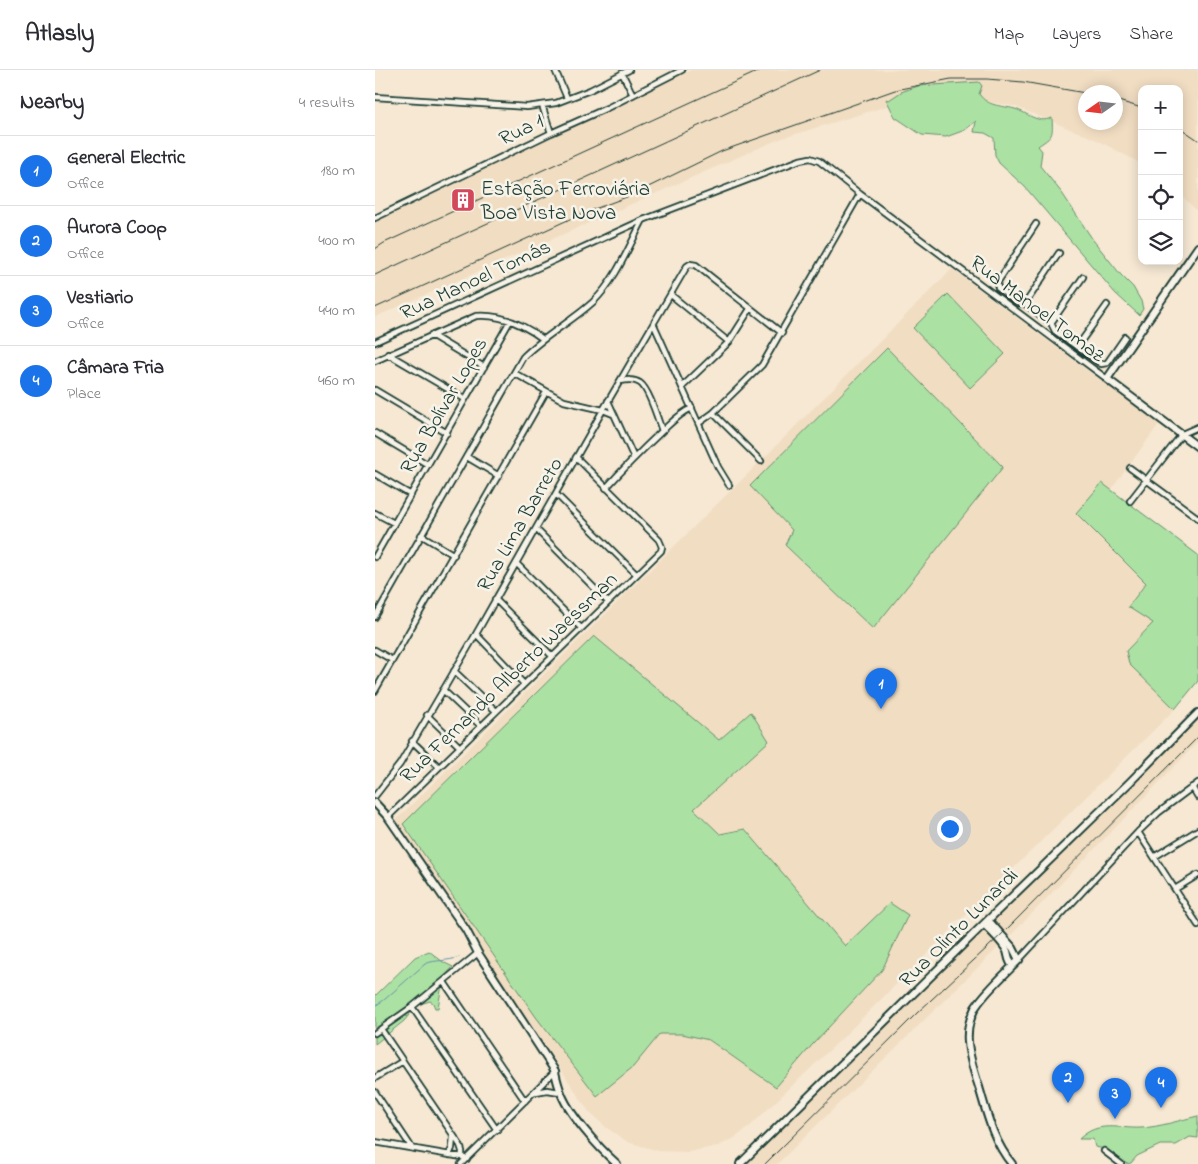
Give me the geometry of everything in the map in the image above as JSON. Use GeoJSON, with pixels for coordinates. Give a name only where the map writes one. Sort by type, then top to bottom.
{"type":"FeatureCollection","features":[{"type":"Feature","properties":{"kind":"street"},"geometry":{"type":"LineString","coordinates":[[555,70],[567,98]]}},
{"type":"Feature","properties":{"kind":"street"},"geometry":{"type":"LineString","coordinates":[[375,97],[527,107],[556,103],[590,90],[629,70]]}},
{"type":"Feature","properties":{"kind":"street","name":"Rua 1"},"geometry":{"type":"LineString","coordinates":[[375,218],[682,70]]}},
{"type":"Feature","properties":{"kind":"street"},"geometry":{"type":"LineString","coordinates":[[622,73],[633,94]]}},
{"type":"Feature","properties":{"kind":"street"},"geometry":{"type":"LineString","coordinates":[[541,105],[551,133]]}},
{"type":"Feature","properties":{"kind":"street","name":"Rua Manoel Tomás"},"geometry":{"type":"LineString","coordinates":[[375,342],[643,220],[805,159],[819,161],[860,194]]}},
{"type":"Feature","properties":{"kind":"street"},"geometry":{"type":"LineString","coordinates":[[699,423],[713,413],[763,365],[860,194]]}},
{"type":"Feature","properties":{"kind":"street","name":"Rua Manoel Tomaz"},"geometry":{"type":"LineString","coordinates":[[860,194],[1198,446]]}},
{"type":"Feature","properties":{"kind":"street"},"geometry":{"type":"LineString","coordinates":[[375,617],[523,357],[543,339],[592,302],[604,289],[617,270],[643,220]]}},
{"type":"Feature","properties":{"kind":"street"},"geometry":{"type":"LineString","coordinates":[[1036,224],[997,285],[997,288],[1017,303],[1025,304],[1051,323],[1055,331],[1104,364],[1107,363],[1125,337]]}},
{"type":"Feature","properties":{"kind":"street"},"geometry":{"type":"LineString","coordinates":[[1107,379],[1198,247]]}},
{"type":"Feature","properties":{"kind":"street"},"geometry":{"type":"LineString","coordinates":[[1025,304],[1059,252]]}},
{"type":"Feature","properties":{"kind":"street","name":"Rua Lima Barreto"},"geometry":{"type":"LineString","coordinates":[[375,796],[400,764],[517,564],[576,457],[687,266],[690,264],[696,265],[751,309]]}},
{"type":"Feature","properties":{"kind":"street"},"geometry":{"type":"LineString","coordinates":[[1051,323],[1083,277]]}},
{"type":"Feature","properties":{"kind":"street"},"geometry":{"type":"LineString","coordinates":[[671,295],[729,342]]}},
{"type":"Feature","properties":{"kind":"street"},"geometry":{"type":"LineString","coordinates":[[1077,347],[1107,305]]}},
{"type":"Feature","properties":{"kind":"street"},"geometry":{"type":"LineString","coordinates":[[683,387],[729,342],[751,309],[782,333]]}},
{"type":"Feature","properties":{"kind":"street"},"geometry":{"type":"LineString","coordinates":[[375,361],[387,354],[476,316],[489,315],[510,321],[530,330],[543,339]]}},
{"type":"Feature","properties":{"kind":"street"},"geometry":{"type":"LineString","coordinates":[[1037,327],[1045,319]]}},
{"type":"Feature","properties":{"kind":"street","name":"Rua Bolívar Lopes"},"geometry":{"type":"LineString","coordinates":[[375,556],[510,321]]}},
{"type":"Feature","properties":{"kind":"street"},"geometry":{"type":"LineString","coordinates":[[654,325],[718,467],[729,485]]}},
{"type":"Feature","properties":{"kind":"street"},"geometry":{"type":"LineString","coordinates":[[431,335],[484,367]]}},
{"type":"Feature","properties":{"kind":"street"},"geometry":{"type":"LineString","coordinates":[[387,354],[465,400]]}},
{"type":"Feature","properties":{"kind":"street"},"geometry":{"type":"LineString","coordinates":[[514,373],[564,401],[613,414]]}},
{"type":"Feature","properties":{"kind":"street"},"geometry":{"type":"LineString","coordinates":[[624,375],[629,380]]}},
{"type":"Feature","properties":{"kind":"street"},"geometry":{"type":"LineString","coordinates":[[620,381],[629,380],[638,382],[643,386],[663,431]]}},
{"type":"Feature","properties":{"kind":"street"},"geometry":{"type":"LineString","coordinates":[[375,390],[447,433]]}},
{"type":"Feature","properties":{"kind":"street"},"geometry":{"type":"LineString","coordinates":[[375,691],[546,392]]}},
{"type":"Feature","properties":{"kind":"street"},"geometry":{"type":"LineString","coordinates":[[608,402],[634,458]]}},
{"type":"Feature","properties":{"kind":"street"},"geometry":{"type":"LineString","coordinates":[[576,457],[606,488],[634,458],[683,412],[691,408]]}},
{"type":"Feature","properties":{"kind":"street"},"geometry":{"type":"LineString","coordinates":[[713,413],[761,461]]}},
{"type":"Feature","properties":{"kind":"street"},"geometry":{"type":"LineString","coordinates":[[1129,501],[1182,434],[1198,427]]}},
{"type":"Feature","properties":{"kind":"street"},"geometry":{"type":"LineString","coordinates":[[375,433],[427,464]]}},
{"type":"Feature","properties":{"kind":"street"},"geometry":{"type":"LineString","coordinates":[[467,457],[499,476]]}},
{"type":"Feature","properties":{"kind":"street"},"geometry":{"type":"LineString","coordinates":[[1130,468],[1198,518]]}},
{"type":"Feature","properties":{"kind":"street"},"geometry":{"type":"LineString","coordinates":[[375,474],[411,495]]}},
{"type":"Feature","properties":{"kind":"street","name":"Rua Fernando Alberto Waessman"},"geometry":{"type":"LineString","coordinates":[[388,817],[661,551],[662,547],[659,540],[606,488]]}},
{"type":"Feature","properties":{"kind":"street"},"geometry":{"type":"LineString","coordinates":[[557,494],[636,574]]}},
{"type":"Feature","properties":{"kind":"street"},"geometry":{"type":"LineString","coordinates":[[375,513],[394,523]]}},
{"type":"Feature","properties":{"kind":"street"},"geometry":{"type":"LineString","coordinates":[[536,529],[608,602]]}},
{"type":"Feature","properties":{"kind":"street"},"geometry":{"type":"LineString","coordinates":[[421,535],[454,555]]}},
{"type":"Feature","properties":{"kind":"street"},"geometry":{"type":"LineString","coordinates":[[517,564],[581,628]]}},
{"type":"Feature","properties":{"kind":"street"},"geometry":{"type":"LineString","coordinates":[[495,599],[552,656]]}},
{"type":"Feature","properties":{"kind":"street"},"geometry":{"type":"LineString","coordinates":[[476,634],[524,684]]}},
{"type":"Feature","properties":{"kind":"street"},"geometry":{"type":"LineString","coordinates":[[375,650],[393,660]]}},
{"type":"Feature","properties":{"kind":"street"},"geometry":{"type":"LineString","coordinates":[[454,672],[497,711]]}},
{"type":"Feature","properties":{"kind":"street"},"geometry":{"type":"LineString","coordinates":[[443,690],[481,726]]}},
{"type":"Feature","properties":{"kind":"street","name":"Rua Olinto Lunardi"},"geometry":{"type":"LineString","coordinates":[[740,1164],[1131,782],[1198,713]]}},
{"type":"Feature","properties":{"kind":"street"},"geometry":{"type":"LineString","coordinates":[[427,715],[460,747]]}},
{"type":"Feature","properties":{"kind":"street"},"geometry":{"type":"LineString","coordinates":[[412,741],[439,767]]}},
{"type":"Feature","properties":{"kind":"street"},"geometry":{"type":"LineString","coordinates":[[1012,1164],[1002,1152],[994,1136],[970,1059],[967,1040],[975,1009],[1001,977],[1028,951],[1138,832],[1158,813],[1198,782]]}},
{"type":"Feature","properties":{"kind":"street"},"geometry":{"type":"LineString","coordinates":[[1192,787],[1198,797]]}},
{"type":"Feature","properties":{"kind":"street"},"geometry":{"type":"LineString","coordinates":[[375,803],[388,817],[466,930],[478,952],[555,1071],[560,1092],[591,1138],[617,1164]]}},
{"type":"Feature","properties":{"kind":"street"},"geometry":{"type":"LineString","coordinates":[[1154,857],[1198,830]]}},
{"type":"Feature","properties":{"kind":"street"},"geometry":{"type":"LineString","coordinates":[[1138,832],[1197,923]]}},
{"type":"Feature","properties":{"kind":"street"},"geometry":{"type":"LineString","coordinates":[[1175,889],[1198,875]]}},
{"type":"Feature","properties":{"kind":"street"},"geometry":{"type":"LineString","coordinates":[[986,922],[1009,943],[1019,960]]}},
{"type":"Feature","properties":{"kind":"street"},"geometry":{"type":"LineString","coordinates":[[986,922],[1004,946],[1013,966]]}},
{"type":"Feature","properties":{"kind":"street"},"geometry":{"type":"LineString","coordinates":[[1001,977],[1009,959],[1016,953],[1028,951]]}},
{"type":"Feature","properties":{"kind":"street"},"geometry":{"type":"LineString","coordinates":[[375,1033],[444,982],[478,952]]}},
{"type":"Feature","properties":{"kind":"street"},"geometry":{"type":"LineString","coordinates":[[444,982],[525,1101]]}},
{"type":"Feature","properties":{"kind":"street"},"geometry":{"type":"LineString","coordinates":[[412,1007],[497,1130]]}},
{"type":"Feature","properties":{"kind":"street"},"geometry":{"type":"LineString","coordinates":[[381,1029],[460,1145],[464,1158]]}},
{"type":"Feature","properties":{"kind":"street"},"geometry":{"type":"LineString","coordinates":[[375,1078],[403,1061]]}},
{"type":"Feature","properties":{"kind":"street"},"geometry":{"type":"LineString","coordinates":[[461,1164],[464,1158],[497,1130],[555,1071]]}},
{"type":"Feature","properties":{"kind":"street"},"geometry":{"type":"LineString","coordinates":[[535,1093],[547,1090],[560,1092]]}},
{"type":"Feature","properties":{"kind":"street"},"geometry":{"type":"LineString","coordinates":[[375,1092],[412,1148]]}},
{"type":"Feature","properties":{"kind":"street"},"geometry":{"type":"LineString","coordinates":[[449,1155],[452,1148],[452,1133]]}},
{"type":"Feature","properties":{"kind":"street"},"geometry":{"type":"LineString","coordinates":[[375,1142],[464,1158]]}},
{"type":"Feature","properties":{"kind":"street"},"geometry":{"type":"LineString","coordinates":[[1104,1152],[1121,1164]]}},
{"type":"Feature","properties":{"kind":"shaded area"},"geometry":{"type":"Polygon","coordinates":[[[691,70],[1198,70],[1198,212],[1183,197],[1183,85],[1138,85],[1138,162],[1095,139],[1014,106],[981,101],[900,102],[779,139],[375,317],[375,222],[691,70]]]}},
{"type":"Feature","properties":{"kind":"shaded area"},"geometry":{"type":"Polygon","coordinates":[[[952,269],[1159,424],[1111,490],[1198,555],[1198,681],[1175,709],[963,918],[953,922],[954,927],[749,1127],[733,1139],[718,1146],[688,1152],[659,1151],[628,1142],[607,1128],[590,1113],[395,821],[761,461],[952,269]]]}},
{"type":"Feature","properties":{"kind":"shaded area"},"geometry":{"type":"Polygon","coordinates":[[[1198,713],[1198,742],[1011,935],[777,1164],[740,1164],[1198,713]]]}},
{"type":"Feature","properties":{"kind":"green space"},"geometry":{"type":"Polygon","coordinates":[[[979,82],[982,86],[979,94],[986,101],[1015,109],[1037,119],[1047,120],[1052,118],[1051,135],[1038,146],[1042,151],[1040,166],[1062,193],[1093,240],[1133,287],[1143,309],[1139,315],[1115,293],[1025,187],[999,163],[995,155],[994,138],[985,133],[974,132],[976,121],[965,130],[946,137],[922,135],[895,117],[886,99],[889,100],[901,92],[918,86],[979,82]]]}},
{"type":"Feature","properties":{"kind":"green space"},"geometry":{"type":"Polygon","coordinates":[[[948,294],[1005,354],[970,388],[913,328],[948,294]]]}},
{"type":"Feature","properties":{"kind":"green space"},"geometry":{"type":"Polygon","coordinates":[[[887,348],[1003,467],[873,629],[785,545],[792,530],[750,486],[887,348]]]}},
{"type":"Feature","properties":{"kind":"green space"},"geometry":{"type":"Polygon","coordinates":[[[1102,483],[1198,555],[1198,681],[1175,709],[1129,664],[1126,651],[1153,623],[1128,607],[1146,583],[1076,513],[1102,483]]]}},
{"type":"Feature","properties":{"kind":"green space"},"geometry":{"type":"Polygon","coordinates":[[[594,636],[719,740],[751,712],[769,741],[694,809],[720,834],[745,829],[845,946],[890,903],[908,915],[882,970],[776,1087],[709,1040],[682,1034],[660,1034],[633,1067],[597,1096],[536,1017],[403,824],[594,636]]]}},
{"type":"Feature","properties":{"kind":"green space"},"geometry":{"type":"Polygon","coordinates":[[[429,951],[453,967],[443,978],[438,1008],[435,1008],[430,1001],[417,1005],[404,1021],[375,1044],[375,996],[415,957],[429,951]]]}},
{"type":"Feature","properties":{"kind":"green space"},"geometry":{"type":"Polygon","coordinates":[[[1198,1116],[1198,1138],[1190,1137],[1176,1145],[1160,1145],[1137,1156],[1131,1163],[1127,1164],[1105,1149],[1095,1147],[1093,1139],[1079,1139],[1086,1133],[1101,1127],[1148,1127],[1198,1116]]]}},
{"type":"Feature","properties":{"kind":"waterway"},"geometry":{"type":"LineString","coordinates":[[375,1006],[425,964],[459,957]]}},
{"type":"Feature","properties":{"kind":"railway"},"geometry":{"type":"LineString","coordinates":[[375,249],[384,243],[761,70]]}},
{"type":"Feature","properties":{"kind":"railway"},"geometry":{"type":"LineString","coordinates":[[375,275],[820,70]]}},
{"type":"Feature","properties":{"kind":"railway"},"geometry":{"type":"LineString","coordinates":[[375,308],[581,214],[632,195],[722,151],[895,90],[951,79],[987,79],[1023,82],[1078,92]]}},
{"type":"Feature","properties":{"kind":"railway"},"geometry":{"type":"LineString","coordinates":[[1123,102],[1138,107]]}},
{"type":"Feature","properties":{"kind":"railway"},"geometry":{"type":"LineString","coordinates":[[1183,130],[1198,140]]}},
{"type":"Feature","properties":{"kind":"railway"},"geometry":{"type":"LineString","coordinates":[[765,1164],[917,1013],[1001,935],[1198,737]]}},
{"type":"Feature","properties":{"kind":"place","name":"Estação Ferroviária Boa Vista Nova"},"geometry":{"type":"Point","coordinates":[463,200]}},
{"type":"Feature","properties":{"kind":"place","name":"General Electric"},"geometry":{"type":"Point","coordinates":[881,709]}},
{"type":"Feature","properties":{"kind":"place","name":"Aurora Coop"},"geometry":{"type":"Point","coordinates":[1068,1103]}},
{"type":"Feature","properties":{"kind":"place","name":"Câmara Fria"},"geometry":{"type":"Point","coordinates":[1161,1108]}},
{"type":"Feature","properties":{"kind":"place","name":"Vestiario"},"geometry":{"type":"Point","coordinates":[1115,1119]}}]}
